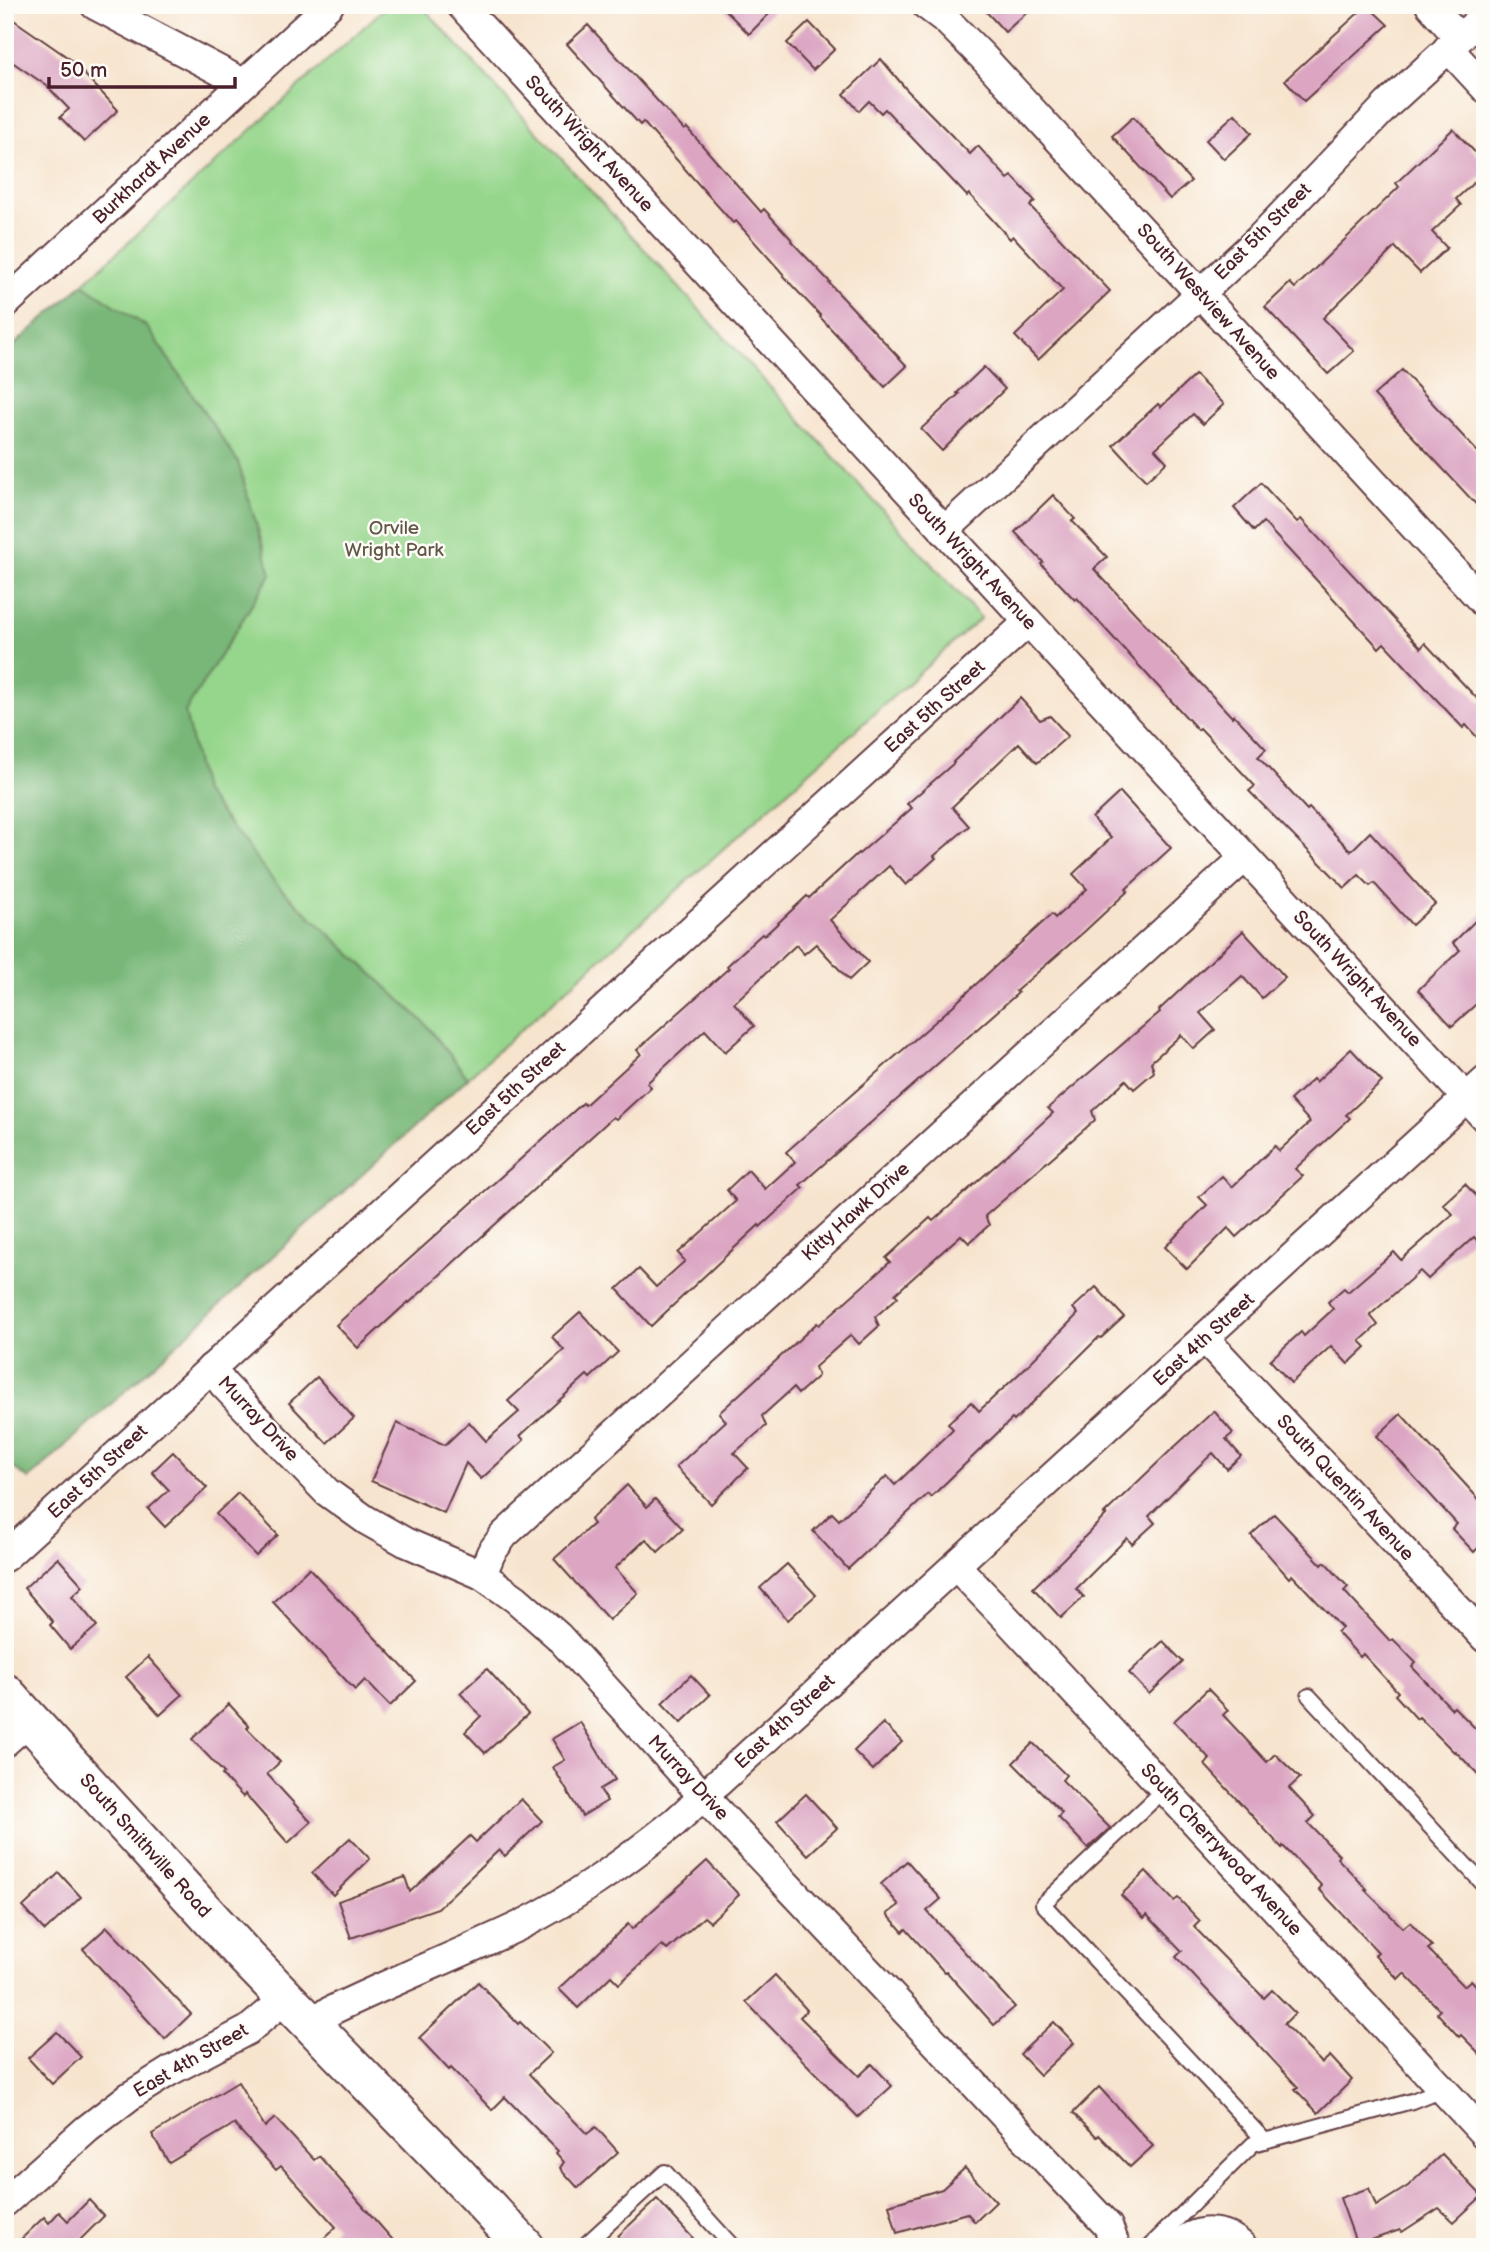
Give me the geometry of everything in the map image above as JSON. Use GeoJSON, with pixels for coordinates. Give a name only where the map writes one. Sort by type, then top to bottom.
{"type":"FeatureCollection","features":[{"type":"Feature","properties":{"kind":"main road","name":"South Smithville Road"},"geometry":{"type":"LineString","coordinates":[[13,1718],[450,2166],[525,2247]]}},
{"type":"Feature","properties":{"kind":"street"},"geometry":{"type":"LineString","coordinates":[[95,5],[243,83]]}},
{"type":"Feature","properties":{"kind":"street","name":"Burkhardt Avenue"},"geometry":{"type":"LineString","coordinates":[[5,304],[329,5]]}},
{"type":"Feature","properties":{"kind":"street","name":"South Wright Avenue"},"geometry":{"type":"LineString","coordinates":[[461,5],[1244,858],[1479,1099]]}},
{"type":"Feature","properties":{"kind":"street","name":"South Westview Avenue"},"geometry":{"type":"LineString","coordinates":[[926,5],[946,20],[982,56],[1485,604]]}},
{"type":"Feature","properties":{"kind":"street"},"geometry":{"type":"LineString","coordinates":[[1430,5],[1485,88]]}},
{"type":"Feature","properties":{"kind":"street","name":"East 5th Street"},"geometry":{"type":"LineString","coordinates":[[944,531],[1259,239],[1388,104],[1485,15]]}},
{"type":"Feature","properties":{"kind":"street","name":"East 5th Street"},"geometry":{"type":"LineString","coordinates":[[5,1557],[1028,622]]}},
{"type":"Feature","properties":{"kind":"street","name":"Kitty Hawk Drive"},"geometry":{"type":"LineString","coordinates":[[482,1576],[491,1553],[504,1535],[1244,858]]}},
{"type":"Feature","properties":{"kind":"street","name":"East 4th Street"},"geometry":{"type":"LineString","coordinates":[[5,2202],[87,2129],[130,2096],[170,2071],[248,2030],[297,2010],[364,1994],[520,1925],[614,1870],[704,1797],[1205,1339],[1479,1099]]}},
{"type":"Feature","properties":{"kind":"street","name":"South Quentin Avenue"},"geometry":{"type":"LineString","coordinates":[[1205,1339],[1485,1638]]}},
{"type":"Feature","properties":{"kind":"street","name":"Murray Drive"},"geometry":{"type":"LineString","coordinates":[[211,1368],[224,1385],[327,1492],[366,1520],[405,1542],[482,1576],[516,1599],[558,1636],[704,1797],[1108,2225],[1116,2247]]}},
{"type":"Feature","properties":{"kind":"street","name":"South Cherrywood Avenue"},"geometry":{"type":"LineString","coordinates":[[956,1566],[1442,2089],[1481,2123]]}},
{"type":"Feature","properties":{"kind":"street"},"geometry":{"type":"LineString","coordinates":[[1177,2247],[1193,2235],[1209,2231],[1224,2233],[1243,2247]]}},
{"type":"Feature","properties":{"kind":"lane"},"geometry":{"type":"LineString","coordinates":[[1309,1696],[1485,1886]]}},
{"type":"Feature","properties":{"kind":"lane"},"geometry":{"type":"LineString","coordinates":[[1165,1790],[1043,1904],[1265,2141]]}},
{"type":"Feature","properties":{"kind":"lane"},"geometry":{"type":"LineString","coordinates":[[1149,2247],[1253,2144],[1412,2101],[1442,2089]]}},
{"type":"Feature","properties":{"kind":"lane"},"geometry":{"type":"LineString","coordinates":[[583,2247],[665,2172],[733,2247]]}},
{"type":"Feature","properties":{"kind":"green space","name":"Orvile Wright Park"},"geometry":{"type":"Polygon","coordinates":[[[388,5],[421,5],[981,618],[417,1123],[5,679],[5,355],[388,5]]]}},
{"type":"Feature","properties":{"kind":"green space"},"geometry":{"type":"Polygon","coordinates":[[[83,284],[147,327],[238,462],[271,574],[185,712],[203,791],[277,885],[425,1023],[468,1078],[29,1479],[5,1462],[5,353],[83,284]]]}},
{"type":"Feature","properties":{"kind":"building"},"geometry":{"type":"Polygon","coordinates":[[[720,5],[778,5],[749,34],[720,5]]]}},
{"type":"Feature","properties":{"kind":"building"},"geometry":{"type":"Polygon","coordinates":[[[980,5],[1035,5],[1005,32],[980,5]]]}},
{"type":"Feature","properties":{"kind":"building"},"geometry":{"type":"Polygon","coordinates":[[[1367,5],[1388,25],[1304,101],[1285,80],[1367,5]]]}},
{"type":"Feature","properties":{"kind":"building"},"geometry":{"type":"Polygon","coordinates":[[[5,14],[70,59],[118,110],[84,142],[60,117],[69,109],[47,86],[5,57],[5,14]]]}},
{"type":"Feature","properties":{"kind":"building"},"geometry":{"type":"Polygon","coordinates":[[[809,22],[835,49],[813,70],[787,43],[809,22]]]}},
{"type":"Feature","properties":{"kind":"building"},"geometry":{"type":"Polygon","coordinates":[[[588,25],[684,130],[687,128],[761,212],[764,209],[907,366],[885,387],[736,221],[733,223],[643,122],[640,125],[567,44],[588,25]]]}},
{"type":"Feature","properties":{"kind":"building"},"geometry":{"type":"Polygon","coordinates":[[[881,59],[906,89],[970,154],[978,146],[1008,179],[1012,176],[1035,201],[1030,206],[1110,291],[1038,360],[1015,336],[1063,290],[1013,236],[1010,239],[969,194],[967,196],[885,109],[881,113],[869,101],[859,111],[844,94],[881,59]]]}},
{"type":"Feature","properties":{"kind":"building"},"geometry":{"type":"Polygon","coordinates":[[[1235,114],[1252,133],[1224,159],[1206,140],[1235,114]]]}},
{"type":"Feature","properties":{"kind":"building"},"geometry":{"type":"Polygon","coordinates":[[[1133,117],[1191,181],[1170,199],[1112,136],[1133,117]]]}},
{"type":"Feature","properties":{"kind":"building"},"geometry":{"type":"Polygon","coordinates":[[[1453,129],[1485,163],[1485,172],[1456,199],[1461,205],[1432,232],[1447,248],[1420,273],[1395,247],[1323,318],[1354,351],[1328,374],[1265,307],[1290,283],[1295,288],[1399,187],[1396,183],[1453,129]]]}},
{"type":"Feature","properties":{"kind":"building"},"geometry":{"type":"Polygon","coordinates":[[[984,367],[1005,389],[942,451],[921,429],[984,367]]]}},
{"type":"Feature","properties":{"kind":"building"},"geometry":{"type":"Polygon","coordinates":[[[1402,370],[1485,460],[1485,514],[1374,395],[1402,370]]]}},
{"type":"Feature","properties":{"kind":"building"},"geometry":{"type":"Polygon","coordinates":[[[1195,375],[1224,404],[1203,424],[1193,414],[1155,449],[1167,462],[1146,481],[1113,445],[1158,404],[1161,407],[1195,375]]]}},
{"type":"Feature","properties":{"kind":"building"},"geometry":{"type":"Polygon","coordinates":[[[1261,483],[1297,522],[1301,519],[1421,648],[1425,643],[1485,707],[1485,746],[1466,725],[1463,728],[1384,643],[1379,648],[1263,522],[1254,531],[1234,508],[1261,483]]]}},
{"type":"Feature","properties":{"kind":"building"},"geometry":{"type":"Polygon","coordinates":[[[1053,495],[1075,519],[1072,521],[1107,557],[1094,569],[1232,717],[1234,715],[1266,749],[1258,757],[1307,810],[1309,808],[1351,851],[1370,832],[1435,904],[1412,925],[1374,883],[1370,886],[1359,875],[1345,888],[1249,791],[1255,786],[1200,728],[1198,730],[1077,598],[1075,600],[1041,564],[1043,562],[1015,532],[1053,495]]]}},
{"type":"Feature","properties":{"kind":"building"},"geometry":{"type":"Polygon","coordinates":[[[1020,698],[1040,720],[1050,716],[1068,736],[1037,763],[1019,743],[952,807],[969,826],[934,856],[936,858],[906,885],[889,866],[830,920],[868,962],[849,980],[816,944],[804,954],[796,945],[734,1003],[754,1026],[725,1052],[705,1030],[647,1083],[651,1087],[616,1119],[613,1117],[358,1348],[336,1325],[641,1054],[637,1050],[729,968],[727,966],[762,934],[764,936],[807,896],[809,898],[912,808],[907,804],[954,763],[1020,698]]]}},
{"type":"Feature","properties":{"kind":"building"},"geometry":{"type":"Polygon","coordinates":[[[1120,792],[1171,848],[1085,931],[1016,991],[1018,993],[800,1185],[803,1188],[760,1227],[759,1225],[651,1326],[617,1289],[639,1269],[656,1287],[685,1261],[678,1253],[736,1201],[727,1190],[748,1170],[765,1189],[795,1162],[786,1152],[945,1013],[1052,914],[1055,918],[1087,889],[1073,874],[1111,838],[1092,818],[1120,792]]]}},
{"type":"Feature","properties":{"kind":"building"},"geometry":{"type":"Polygon","coordinates":[[[1485,911],[1485,996],[1452,1026],[1418,990],[1460,950],[1453,943],[1485,911]]]}},
{"type":"Feature","properties":{"kind":"building"},"geometry":{"type":"Polygon","coordinates":[[[1243,931],[1285,977],[1262,998],[1242,976],[1200,1013],[1215,1030],[1194,1049],[1181,1035],[1151,1062],[1154,1072],[1134,1089],[1126,1080],[1092,1111],[1095,1120],[985,1216],[989,1225],[969,1243],[961,1235],[895,1294],[898,1297],[875,1317],[879,1326],[859,1344],[851,1335],[815,1367],[818,1376],[798,1394],[793,1388],[762,1416],[766,1426],[734,1453],[748,1468],[711,1504],[676,1467],[726,1421],[719,1413],[817,1323],[819,1325],[890,1262],[886,1258],[930,1218],[933,1221],[1053,1113],[1048,1108],[1160,1012],[1159,1010],[1243,931]]]}},
{"type":"Feature","properties":{"kind":"building"},"geometry":{"type":"Polygon","coordinates":[[[1351,1049],[1382,1082],[1346,1115],[1350,1118],[1295,1169],[1303,1176],[1236,1237],[1228,1228],[1187,1269],[1165,1247],[1207,1205],[1199,1197],[1222,1176],[1232,1187],[1275,1146],[1279,1151],[1310,1122],[1290,1100],[1313,1079],[1316,1082],[1351,1049]]]}},
{"type":"Feature","properties":{"kind":"building"},"geometry":{"type":"Polygon","coordinates":[[[1465,1184],[1485,1205],[1485,1249],[1474,1237],[1428,1279],[1420,1271],[1370,1315],[1378,1325],[1360,1341],[1366,1347],[1348,1364],[1331,1346],[1291,1383],[1270,1360],[1301,1332],[1304,1336],[1333,1309],[1328,1302],[1344,1288],[1348,1292],[1394,1252],[1401,1260],[1453,1214],[1443,1204],[1465,1184]]]}},
{"type":"Feature","properties":{"kind":"building"},"geometry":{"type":"Polygon","coordinates":[[[1096,1287],[1124,1317],[1099,1337],[1014,1421],[1012,1419],[931,1497],[928,1494],[848,1569],[813,1531],[832,1513],[839,1520],[887,1476],[895,1485],[953,1429],[948,1423],[971,1402],[979,1411],[1022,1371],[1078,1314],[1073,1308],[1096,1287]]]}},
{"type":"Feature","properties":{"kind":"building"},"geometry":{"type":"Polygon","coordinates":[[[580,1312],[618,1352],[590,1378],[587,1375],[520,1436],[524,1440],[481,1479],[466,1463],[444,1513],[371,1481],[397,1423],[445,1445],[469,1422],[486,1441],[519,1412],[508,1401],[564,1350],[552,1337],[580,1312]]]}},
{"type":"Feature","properties":{"kind":"building"},"geometry":{"type":"Polygon","coordinates":[[[317,1377],[354,1418],[327,1443],[289,1403],[317,1377]]]}},
{"type":"Feature","properties":{"kind":"building"},"geometry":{"type":"Polygon","coordinates":[[[1214,1411],[1233,1433],[1226,1439],[1241,1456],[1227,1469],[1213,1453],[1149,1516],[1155,1523],[1132,1544],[1127,1538],[1076,1589],[1084,1597],[1061,1618],[1033,1588],[1106,1515],[1104,1514],[1214,1411]]]}},
{"type":"Feature","properties":{"kind":"building"},"geometry":{"type":"Polygon","coordinates":[[[1401,1414],[1485,1506],[1485,1541],[1474,1552],[1452,1529],[1457,1524],[1377,1436],[1401,1414]]]}},
{"type":"Feature","properties":{"kind":"building"},"geometry":{"type":"Polygon","coordinates":[[[173,1452],[207,1488],[165,1527],[148,1509],[169,1490],[152,1472],[173,1452]]]}},
{"type":"Feature","properties":{"kind":"building"},"geometry":{"type":"Polygon","coordinates":[[[627,1485],[647,1507],[655,1499],[683,1529],[658,1552],[646,1539],[615,1568],[638,1593],[609,1620],[554,1559],[593,1524],[590,1520],[627,1485]]]}},
{"type":"Feature","properties":{"kind":"building"},"geometry":{"type":"Polygon","coordinates":[[[238,1493],[278,1535],[256,1556],[216,1514],[238,1493]]]}},
{"type":"Feature","properties":{"kind":"building"},"geometry":{"type":"Polygon","coordinates":[[[1274,1514],[1322,1565],[1325,1562],[1348,1587],[1344,1591],[1390,1641],[1393,1639],[1416,1663],[1412,1667],[1452,1709],[1454,1707],[1485,1738],[1485,1781],[1419,1717],[1417,1719],[1395,1695],[1398,1692],[1363,1654],[1360,1657],[1337,1632],[1342,1628],[1292,1575],[1289,1578],[1251,1535],[1274,1514]]]}},
{"type":"Feature","properties":{"kind":"building"},"geometry":{"type":"Polygon","coordinates":[[[58,1558],[83,1586],[72,1596],[97,1626],[70,1649],[50,1625],[53,1622],[24,1588],[58,1558]]]}},
{"type":"Feature","properties":{"kind":"building"},"geometry":{"type":"Polygon","coordinates":[[[787,1564],[816,1595],[788,1620],[760,1588],[787,1564]]]}},
{"type":"Feature","properties":{"kind":"building"},"geometry":{"type":"Polygon","coordinates":[[[309,1568],[416,1681],[390,1706],[365,1680],[355,1690],[273,1602],[309,1568]]]}},
{"type":"Feature","properties":{"kind":"building"},"geometry":{"type":"Polygon","coordinates":[[[1163,1641],[1183,1662],[1149,1694],[1129,1673],[1163,1641]]]}},
{"type":"Feature","properties":{"kind":"building"},"geometry":{"type":"Polygon","coordinates":[[[148,1657],[182,1695],[160,1715],[126,1677],[148,1657]]]}},
{"type":"Feature","properties":{"kind":"building"},"geometry":{"type":"Polygon","coordinates":[[[487,1669],[528,1714],[485,1753],[465,1732],[481,1716],[460,1693],[487,1669]]]}},
{"type":"Feature","properties":{"kind":"building"},"geometry":{"type":"Polygon","coordinates":[[[691,1675],[710,1695],[681,1723],[662,1703],[691,1675]]]}},
{"type":"Feature","properties":{"kind":"building"},"geometry":{"type":"Polygon","coordinates":[[[1208,1689],[1228,1710],[1223,1715],[1267,1762],[1275,1754],[1300,1778],[1289,1788],[1315,1816],[1308,1823],[1339,1855],[1337,1858],[1367,1889],[1365,1890],[1403,1928],[1410,1922],[1432,1946],[1428,1949],[1464,1986],[1471,1980],[1485,1995],[1485,2059],[1461,2035],[1459,2037],[1437,2013],[1440,2010],[1404,1973],[1398,1979],[1375,1955],[1378,1952],[1319,1889],[1322,1886],[1283,1846],[1282,1848],[1205,1765],[1210,1759],[1174,1721],[1208,1689]]]}},
{"type":"Feature","properties":{"kind":"building"},"geometry":{"type":"Polygon","coordinates":[[[229,1704],[249,1726],[247,1728],[280,1762],[267,1774],[311,1822],[288,1843],[245,1794],[243,1797],[222,1775],[224,1773],[192,1739],[229,1704]]]}},
{"type":"Feature","properties":{"kind":"building"},"geometry":{"type":"Polygon","coordinates":[[[580,1722],[615,1780],[600,1789],[607,1801],[582,1816],[553,1767],[565,1760],[552,1739],[580,1722]]]}},
{"type":"Feature","properties":{"kind":"building"},"geometry":{"type":"Polygon","coordinates":[[[883,1723],[902,1742],[873,1770],[854,1751],[883,1723]]]}},
{"type":"Feature","properties":{"kind":"building"},"geometry":{"type":"Polygon","coordinates":[[[1033,1743],[1066,1775],[1062,1780],[1110,1828],[1088,1848],[1058,1817],[1062,1813],[1013,1763],[1033,1743]]]}},
{"type":"Feature","properties":{"kind":"building"},"geometry":{"type":"Polygon","coordinates":[[[806,1794],[837,1828],[808,1855],[777,1821],[806,1794]]]}},
{"type":"Feature","properties":{"kind":"building"},"geometry":{"type":"Polygon","coordinates":[[[521,1799],[542,1821],[505,1856],[499,1850],[438,1908],[351,1938],[338,1901],[405,1877],[410,1892],[470,1836],[476,1842],[521,1799]]]}},
{"type":"Feature","properties":{"kind":"building"},"geometry":{"type":"Polygon","coordinates":[[[350,1838],[370,1859],[333,1895],[312,1873],[350,1838]]]}},
{"type":"Feature","properties":{"kind":"building"},"geometry":{"type":"Polygon","coordinates":[[[707,1861],[739,1895],[710,1922],[704,1917],[667,1950],[662,1945],[619,1984],[611,1976],[578,2008],[559,1989],[628,1924],[632,1929],[707,1861]]]}},
{"type":"Feature","properties":{"kind":"building"},"geometry":{"type":"Polygon","coordinates":[[[907,1861],[941,1899],[927,1911],[1015,2007],[994,2025],[906,1929],[903,1932],[887,1914],[899,1905],[881,1884],[907,1861]]]}},
{"type":"Feature","properties":{"kind":"building"},"geometry":{"type":"Polygon","coordinates":[[[1146,1871],[1174,1901],[1178,1898],[1200,1921],[1194,1927],[1264,1998],[1272,1990],[1295,2013],[1284,2024],[1322,2063],[1330,2056],[1352,2080],[1318,2113],[1295,2089],[1298,2087],[1176,1957],[1182,1951],[1147,1915],[1144,1918],[1121,1895],[1146,1871]]]}},
{"type":"Feature","properties":{"kind":"building"},"geometry":{"type":"Polygon","coordinates":[[[59,1873],[81,1897],[45,1931],[23,1907],[59,1873]]]}},
{"type":"Feature","properties":{"kind":"building"},"geometry":{"type":"Polygon","coordinates":[[[107,1927],[191,2014],[165,2039],[83,1949],[107,1927]]]}},
{"type":"Feature","properties":{"kind":"building"},"geometry":{"type":"Polygon","coordinates":[[[775,1975],[807,2010],[800,2017],[859,2076],[872,2064],[892,2086],[858,2117],[746,2002],[775,1975]]]}},
{"type":"Feature","properties":{"kind":"building"},"geometry":{"type":"Polygon","coordinates":[[[478,1982],[518,2024],[520,2022],[551,2053],[529,2074],[587,2134],[596,2127],[618,2152],[578,2188],[560,2168],[564,2162],[556,2153],[558,2151],[505,2097],[492,2110],[419,2038],[478,1982]]]}},
{"type":"Feature","properties":{"kind":"building"},"geometry":{"type":"Polygon","coordinates":[[[1054,2022],[1074,2043],[1040,2075],[1020,2054],[1054,2022]]]}},
{"type":"Feature","properties":{"kind":"building"},"geometry":{"type":"Polygon","coordinates":[[[57,2032],[81,2057],[52,2084],[28,2058],[57,2032]]]}},
{"type":"Feature","properties":{"kind":"building"},"geometry":{"type":"Polygon","coordinates":[[[238,2082],[265,2127],[275,2118],[314,2160],[319,2156],[399,2247],[315,2247],[336,2227],[281,2166],[276,2170],[234,2124],[169,2163],[152,2134],[238,2082]]]}},
{"type":"Feature","properties":{"kind":"building"},"geometry":{"type":"Polygon","coordinates":[[[1099,2087],[1153,2146],[1130,2167],[1073,2113],[1099,2087]]]}},
{"type":"Feature","properties":{"kind":"building"},"geometry":{"type":"Polygon","coordinates":[[[1442,2154],[1482,2196],[1454,2222],[1439,2208],[1402,2232],[1400,2230],[1357,2245],[1340,2198],[1369,2188],[1376,2206],[1408,2186],[1442,2154]]]}},
{"type":"Feature","properties":{"kind":"building"},"geometry":{"type":"Polygon","coordinates":[[[965,2168],[996,2202],[975,2222],[967,2213],[897,2233],[889,2205],[942,2189],[965,2168]]]}},
{"type":"Feature","properties":{"kind":"building"},"geometry":{"type":"Polygon","coordinates":[[[657,2199],[701,2247],[628,2247],[618,2236],[657,2199]]]}},
{"type":"Feature","properties":{"kind":"building"},"geometry":{"type":"Polygon","coordinates":[[[89,2200],[104,2216],[73,2247],[13,2247],[44,2217],[49,2223],[59,2212],[68,2221],[89,2200]]]}}]}
